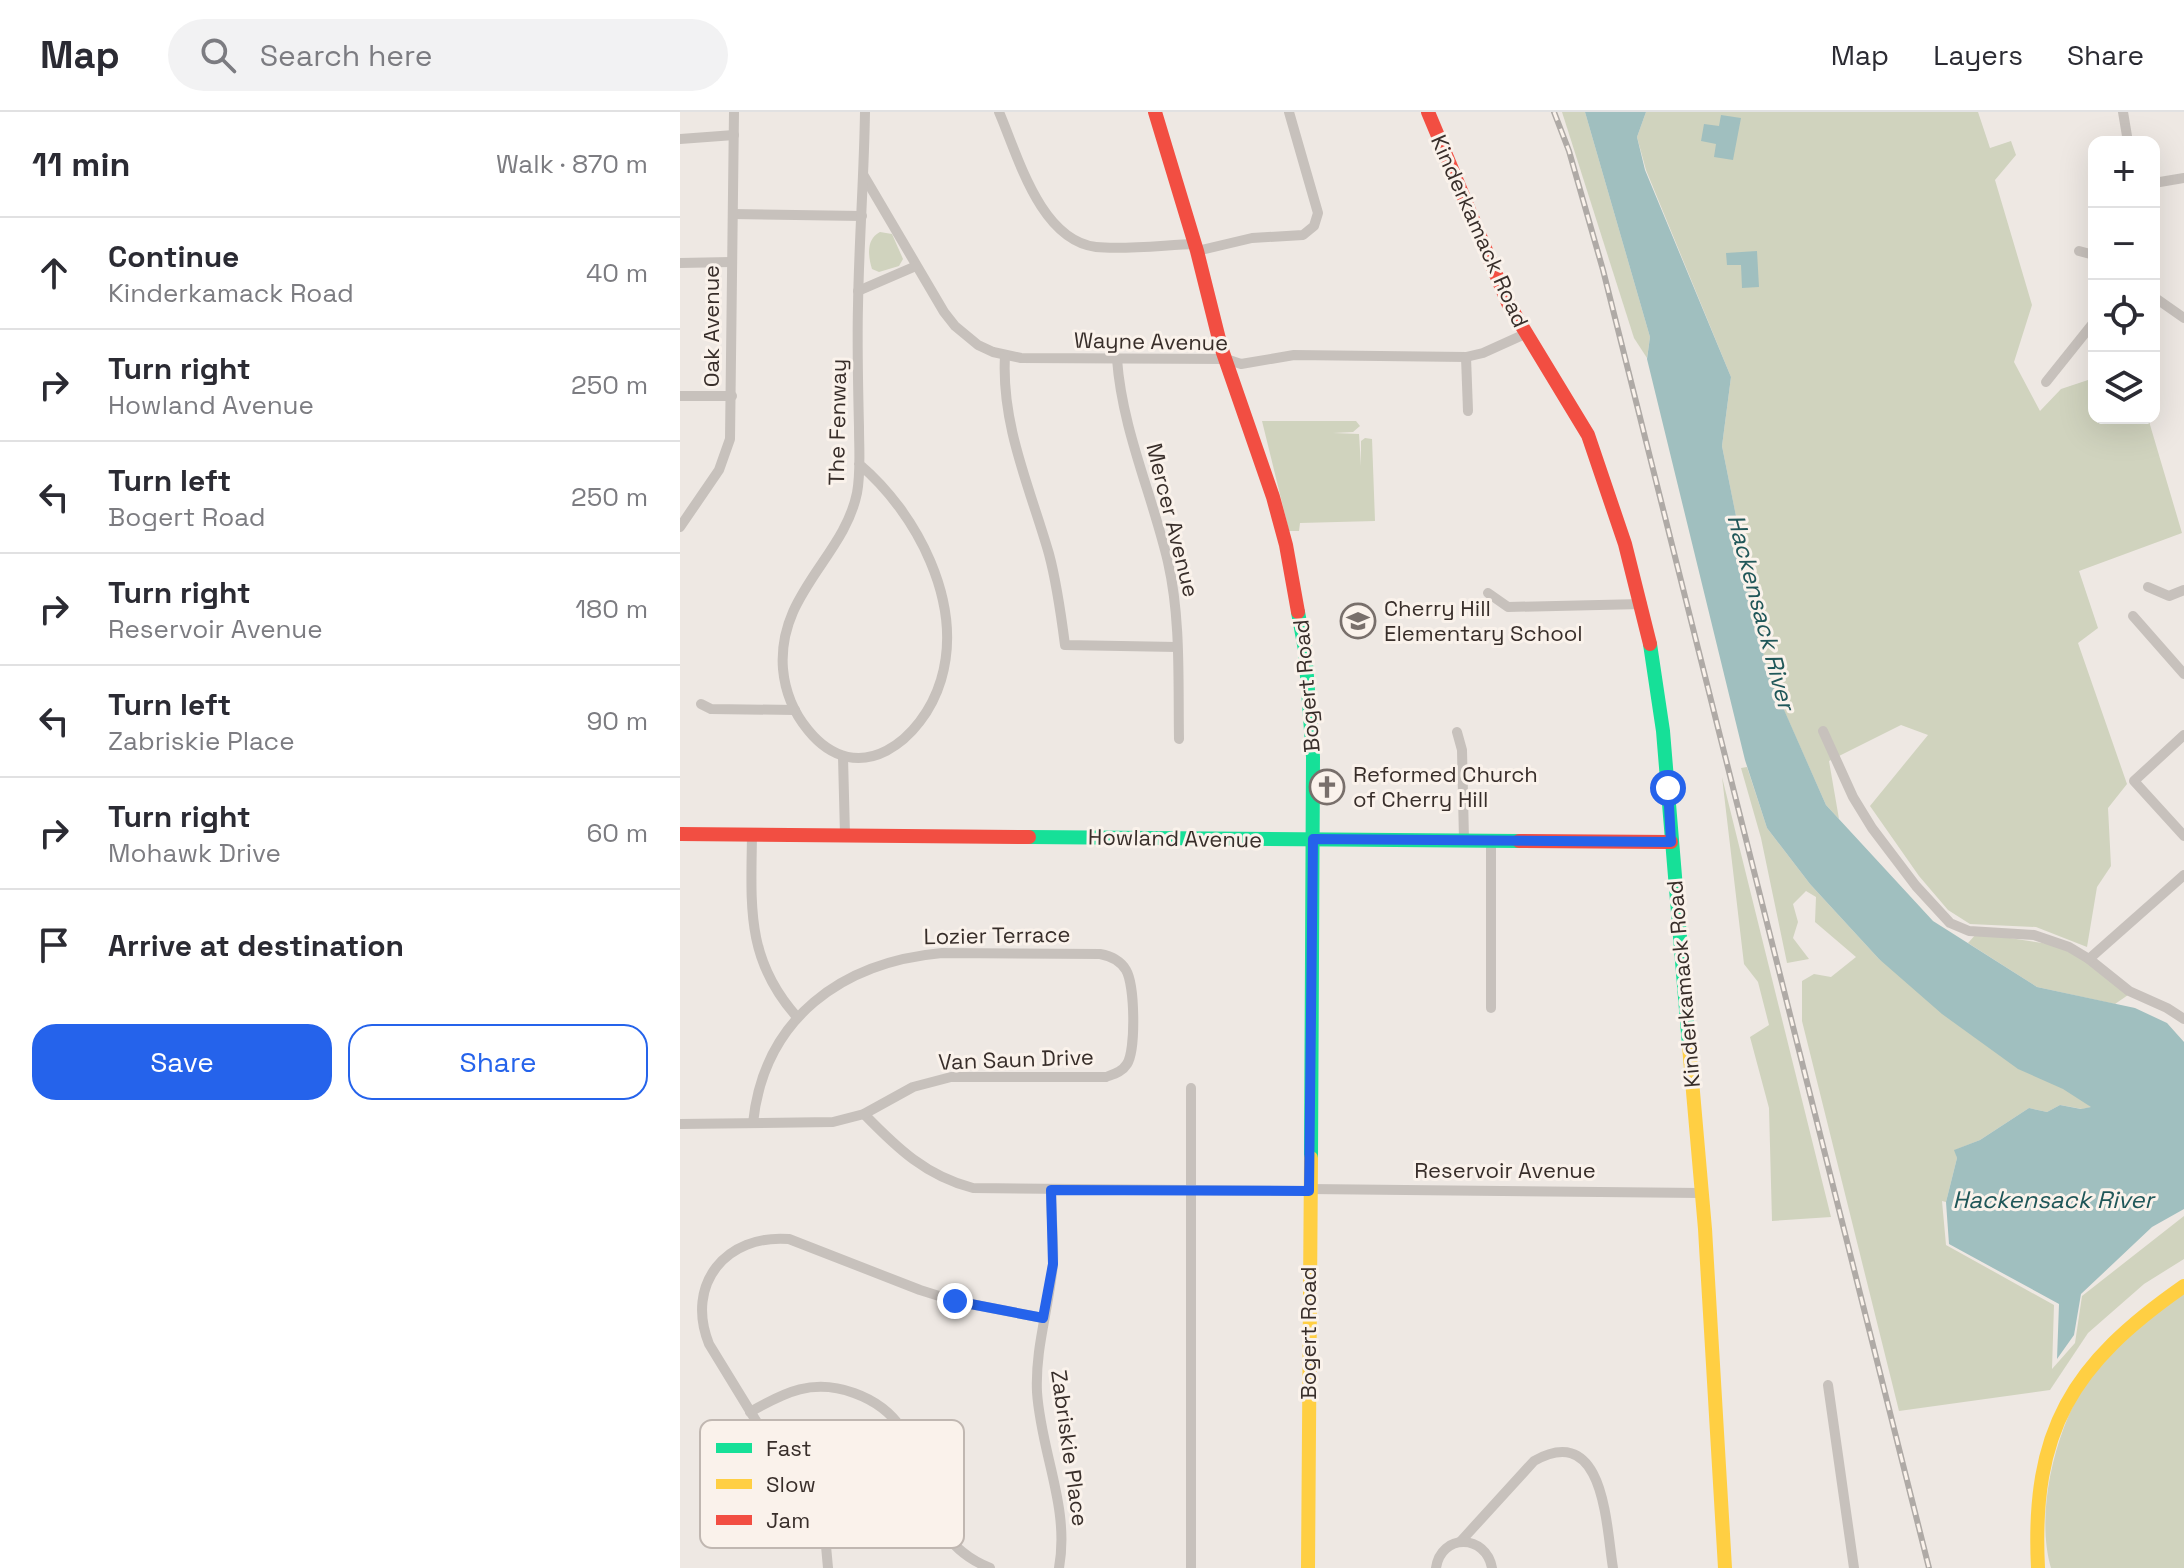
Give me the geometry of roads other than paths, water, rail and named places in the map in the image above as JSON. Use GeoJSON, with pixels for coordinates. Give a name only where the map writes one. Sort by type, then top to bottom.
{"type":"FeatureCollection","features":[{"type":"Feature","properties":{"kind":"street","name":"Oak Avenue"},"geometry":{"type":"LineString","coordinates":[[680,527],[719,470],[732,422],[734,112]]}},
{"type":"Feature","properties":{"kind":"street","name":"The Fenway"},"geometry":{"type":"LineString","coordinates":[[843,757],[813,737],[795,710],[783,669],[785,635],[796,604],[849,517],[857,495],[858,291],[865,112]]}},
{"type":"Feature","properties":{"kind":"street"},"geometry":{"type":"LineString","coordinates":[[999,112],[1039,204],[1066,234],[1095,247],[1196,248],[1252,238],[1296,238],[1314,226],[1318,213],[1289,112]]}},
{"type":"Feature","properties":{"kind":"street","name":"Bogert Road"},"geometry":{"type":"LineString","coordinates":[[1155,112],[1226,359],[1273,497],[1297,597],[1311,703],[1313,839],[1308,1568]]}},
{"type":"Feature","properties":{"kind":"street","name":"Kinderkamack Road"},"geometry":{"type":"LineString","coordinates":[[1428,112],[1489,263],[1525,334],[1588,435],[1619,523],[1642,604],[1663,731],[1714,1346],[1720,1518],[1725,1568]]}},
{"type":"Feature","properties":{"kind":"street"},"geometry":{"type":"LineString","coordinates":[[2123,112],[2127,136]]}},
{"type":"Feature","properties":{"kind":"street"},"geometry":{"type":"LineString","coordinates":[[680,139],[734,135]]}},
{"type":"Feature","properties":{"kind":"street","name":"Wayne Avenue"},"geometry":{"type":"LineString","coordinates":[[864,176],[955,326],[978,345],[1005,356],[1226,359],[1241,364],[1294,355],[1466,357],[1483,353],[1525,334]]}},
{"type":"Feature","properties":{"kind":"street"},"geometry":{"type":"LineString","coordinates":[[2160,182],[2184,178]]}},
{"type":"Feature","properties":{"kind":"street"},"geometry":{"type":"LineString","coordinates":[[733,214],[862,216]]}},
{"type":"Feature","properties":{"kind":"street"},"geometry":{"type":"LineString","coordinates":[[2079,251],[2088,253]]}},
{"type":"Feature","properties":{"kind":"street"},"geometry":{"type":"LineString","coordinates":[[680,263],[731,262]]}},
{"type":"Feature","properties":{"kind":"street"},"geometry":{"type":"LineString","coordinates":[[858,291],[916,266]]}},
{"type":"Feature","properties":{"kind":"street"},"geometry":{"type":"LineString","coordinates":[[2160,301],[2184,318]]}},
{"type":"Feature","properties":{"kind":"street"},"geometry":{"type":"LineString","coordinates":[[2046,382],[2088,330]]}},
{"type":"Feature","properties":{"kind":"street"},"geometry":{"type":"LineString","coordinates":[[1005,356],[1004,382],[1011,431],[1053,571],[1065,645],[1177,647]]}},
{"type":"Feature","properties":{"kind":"street"},"geometry":{"type":"LineString","coordinates":[[1466,357],[1468,411]]}},
{"type":"Feature","properties":{"kind":"street","name":"Mercer Avenue"},"geometry":{"type":"LineString","coordinates":[[1117,359],[1123,408],[1167,560],[1174,600],[1179,739]]}},
{"type":"Feature","properties":{"kind":"street"},"geometry":{"type":"LineString","coordinates":[[680,396],[732,396]]}},
{"type":"Feature","properties":{"kind":"street"},"geometry":{"type":"LineString","coordinates":[[845,835],[843,757],[859,758],[885,752],[909,734],[935,698],[946,655],[939,587],[923,543],[898,504],[859,464]]}},
{"type":"Feature","properties":{"kind":"street"},"geometry":{"type":"LineString","coordinates":[[2148,587],[2169,596],[2184,590]]}},
{"type":"Feature","properties":{"kind":"street"},"geometry":{"type":"LineString","coordinates":[[1488,593],[1508,607],[1642,604]]}},
{"type":"Feature","properties":{"kind":"street"},"geometry":{"type":"LineString","coordinates":[[2133,616],[2184,674]]}},
{"type":"Feature","properties":{"kind":"street"},"geometry":{"type":"LineString","coordinates":[[701,704],[711,709],[795,710]]}},
{"type":"Feature","properties":{"kind":"street"},"geometry":{"type":"LineString","coordinates":[[1823,731],[1853,797],[1872,828],[1916,886],[1950,923],[1969,931],[2034,935],[2069,947],[2129,991],[2184,1019]]}},
{"type":"Feature","properties":{"kind":"street"},"geometry":{"type":"LineString","coordinates":[[1457,732],[1462,750],[1464,840]]}},
{"type":"Feature","properties":{"kind":"street"},"geometry":{"type":"LineString","coordinates":[[2184,735],[2134,781],[2184,836]]}},
{"type":"Feature","properties":{"kind":"street","name":"Howland Avenue"},"geometry":{"type":"LineString","coordinates":[[680,834],[1671,842]]}},
{"type":"Feature","properties":{"kind":"street"},"geometry":{"type":"LineString","coordinates":[[752,835],[753,934],[765,971],[797,1017]]}},
{"type":"Feature","properties":{"kind":"street"},"geometry":{"type":"LineString","coordinates":[[1491,841],[1491,1008]]}},
{"type":"Feature","properties":{"kind":"street"},"geometry":{"type":"LineString","coordinates":[[2089,959],[2184,875]]}},
{"type":"Feature","properties":{"kind":"street","name":"Lozier Terrace"},"geometry":{"type":"LineString","coordinates":[[753,1123],[757,1092],[766,1064],[797,1017],[838,985],[858,974],[897,960],[942,953],[1100,954],[1117,960],[1124,966],[1131,982],[1132,1048],[1121,1070]]}},
{"type":"Feature","properties":{"kind":"street","name":"Van Saun Drive"},"geometry":{"type":"LineString","coordinates":[[680,1124],[833,1122],[864,1114],[913,1087],[951,1077],[1106,1077],[1121,1070]]}},
{"type":"Feature","properties":{"kind":"street"},"geometry":{"type":"LineString","coordinates":[[1191,1088],[1191,1568]]}},
{"type":"Feature","properties":{"kind":"street","name":"Reservoir Avenue"},"geometry":{"type":"LineString","coordinates":[[864,1114],[908,1157],[940,1177],[973,1188],[1701,1193]]}},
{"type":"Feature","properties":{"kind":"street","name":"Zabriskie Place"},"geometry":{"type":"LineString","coordinates":[[1051,1190],[1053,1264],[1038,1351],[1037,1396],[1061,1512],[1059,1568]]}},
{"type":"Feature","properties":{"kind":"street"},"geometry":{"type":"LineString","coordinates":[[755,1420],[709,1344],[701,1318],[701,1303],[710,1276],[725,1257],[748,1243],[775,1238],[803,1242],[920,1290],[955,1301],[1043,1318]]}},
{"type":"Feature","properties":{"kind":"street"},"geometry":{"type":"LineString","coordinates":[[2038,1568],[2035,1519],[2038,1493],[2050,1438],[2062,1409],[2105,1348],[2150,1308],[2184,1286]]}},
{"type":"Feature","properties":{"kind":"street"},"geometry":{"type":"LineString","coordinates":[[750,1412],[784,1392],[814,1385],[841,1388],[877,1403],[895,1420]]}},
{"type":"Feature","properties":{"kind":"street"},"geometry":{"type":"LineString","coordinates":[[1828,1385],[1854,1568]]}},
{"type":"Feature","properties":{"kind":"street"},"geometry":{"type":"LineString","coordinates":[[1425,1568],[1436,1565],[1446,1548],[1461,1541],[1534,1461],[1563,1453],[1582,1459],[1597,1476],[1613,1568]]}},
{"type":"Feature","properties":{"kind":"street"},"geometry":{"type":"LineString","coordinates":[[1461,1541],[1485,1550],[1492,1568]]}},
{"type":"Feature","properties":{"kind":"street"},"geometry":{"type":"LineString","coordinates":[[826,1548],[828,1568]]}},
{"type":"Feature","properties":{"kind":"street"},"geometry":{"type":"LineString","coordinates":[[958,1548],[967,1557],[990,1568]]}},
{"type":"Feature","properties":{"kind":"water","name":"Hackensack River"},"geometry":{"type":"Polygon","coordinates":[[[1585,112],[1646,112],[1637,137],[1645,170],[1731,377],[1722,446],[1767,671],[1826,805],[1933,921],[2037,987],[2135,1008],[2167,1023],[2184,1042],[2184,1209],[2152,1227],[2081,1294],[2074,1335],[2057,1359],[2059,1304],[1949,1244],[1946,1202],[1957,1158],[1954,1150],[1980,1140],[2029,1108],[2047,1112],[2060,1105],[2081,1109],[2091,1107],[2063,1089],[2018,1069],[1942,1014],[1879,959],[1810,884],[1767,828],[1745,760],[1647,359],[1650,337],[1585,112]]]}},
{"type":"Feature","properties":{"kind":"water"},"geometry":{"type":"Polygon","coordinates":[[[1721,115],[1741,118],[1733,160],[1714,157],[1716,144],[1701,141],[1704,124],[1719,126],[1721,115]]]}},
{"type":"Feature","properties":{"kind":"water"},"geometry":{"type":"Polygon","coordinates":[[[1757,251],[1759,287],[1742,288],[1741,265],[1727,265],[1726,253],[1757,251]]]}},
{"type":"Feature","properties":{"kind":"railway"},"geometry":{"type":"LineString","coordinates":[[1554,112],[1569,151],[1603,270],[1929,1568]]}},
{"type":"Feature","properties":{"kind":"place","name":"Cherry Hill Elementary School"},"geometry":{"type":"Point","coordinates":[1358,621]}},
{"type":"Feature","properties":{"kind":"place","name":"Reformed Church of Cherry Hill"},"geometry":{"type":"Point","coordinates":[1327,787]}}]}
